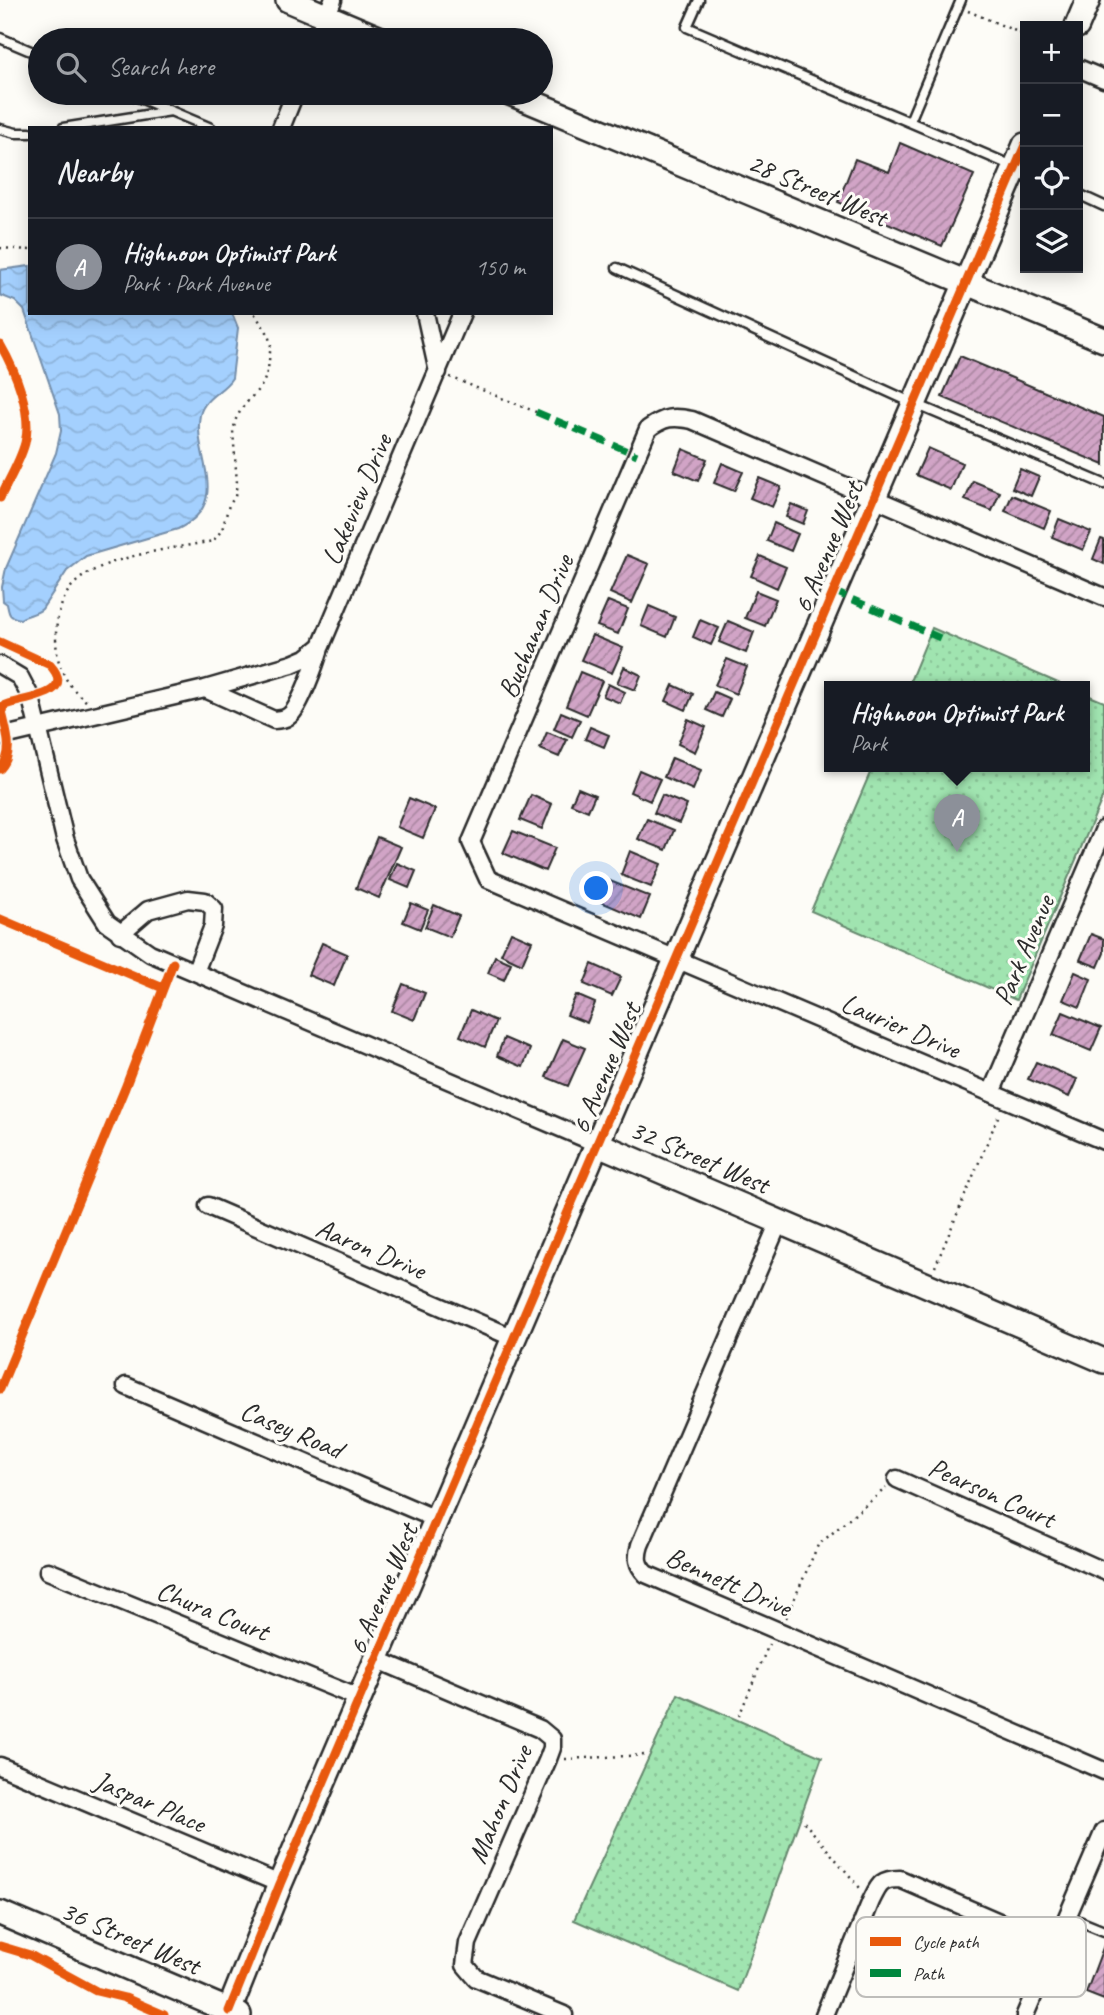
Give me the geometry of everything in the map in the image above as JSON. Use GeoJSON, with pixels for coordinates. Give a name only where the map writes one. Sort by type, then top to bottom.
{"type":"FeatureCollection","features":[{"type":"Feature","properties":{"kind":"street"},"geometry":{"type":"LineString","coordinates":[[288,0],[330,8],[363,28]]}},
{"type":"Feature","properties":{"kind":"street"},"geometry":{"type":"LineString","coordinates":[[1079,21],[1088,0]]}},
{"type":"Feature","properties":{"kind":"street"},"geometry":{"type":"LineString","coordinates":[[321,28],[330,8]]}},
{"type":"Feature","properties":{"kind":"street"},"geometry":{"type":"LineString","coordinates":[[1083,70],[1104,79]]}},
{"type":"Feature","properties":{"kind":"street"},"geometry":{"type":"LineString","coordinates":[[282,126],[290,105]]}},
{"type":"Feature","properties":{"kind":"street","name":"28 Street West"},"geometry":{"type":"LineString","coordinates":[[539,105],[1104,340]]}},
{"type":"Feature","properties":{"kind":"street","name":"6 Avenue West"},"geometry":{"type":"LineString","coordinates":[[234,2013],[280,1884],[359,1698],[965,282],[1020,169]]}},
{"type":"Feature","properties":{"kind":"street"},"geometry":{"type":"LineString","coordinates":[[425,315],[438,372]]}},
{"type":"Feature","properties":{"kind":"street","name":"Lakeview Drive"},"geometry":{"type":"LineString","coordinates":[[205,690],[274,720],[284,719],[292,714],[460,315]]}},
{"type":"Feature","properties":{"kind":"street","name":"Buchanan Drive"},"geometry":{"type":"LineString","coordinates":[[677,958],[488,879],[471,842],[649,429],[661,419],[675,416],[692,420],[873,497]]}},
{"type":"Feature","properties":{"kind":"street"},"geometry":{"type":"LineString","coordinates":[[873,497],[1104,597]]}},
{"type":"Feature","properties":{"kind":"street"},"geometry":{"type":"LineString","coordinates":[[0,737],[205,690],[292,664],[306,658],[321,646]]}},
{"type":"Feature","properties":{"kind":"street","name":"32 Street West"},"geometry":{"type":"LineString","coordinates":[[0,665],[13,671],[26,686],[65,839],[79,879],[107,923],[150,953],[1104,1361]]}},
{"type":"Feature","properties":{"kind":"street","name":"Park Avenue"},"geometry":{"type":"LineString","coordinates":[[998,1096],[1104,829]]}},
{"type":"Feature","properties":{"kind":"street"},"geometry":{"type":"LineString","coordinates":[[120,934],[148,910],[188,899],[205,901],[214,909],[213,926],[195,972]]}},
{"type":"Feature","properties":{"kind":"street","name":"Laurier Drive"},"geometry":{"type":"LineString","coordinates":[[677,958],[1104,1141]]}},
{"type":"Feature","properties":{"kind":"street","name":"Aaron Drive"},"geometry":{"type":"LineString","coordinates":[[208,1206],[514,1338]]}},
{"type":"Feature","properties":{"kind":"street","name":"Bennett Drive"},"geometry":{"type":"LineString","coordinates":[[779,1222],[637,1555],[639,1567],[646,1574],[1104,1771]]}},
{"type":"Feature","properties":{"kind":"street","name":"Casey Road"},"geometry":{"type":"LineString","coordinates":[[126,1386],[436,1519]]}},
{"type":"Feature","properties":{"kind":"street","name":"Pearson Court"},"geometry":{"type":"LineString","coordinates":[[897,1479],[1104,1571]]}},
{"type":"Feature","properties":{"kind":"street","name":"Chura Court"},"geometry":{"type":"LineString","coordinates":[[48,1571],[359,1698]]}},
{"type":"Feature","properties":{"kind":"street","name":"Mahon Drive"},"geometry":{"type":"LineString","coordinates":[[376,1659],[540,1729],[552,1739],[548,1759],[468,1943],[465,1965],[476,1978],[564,2015]]}},
{"type":"Feature","properties":{"kind":"street","name":"Jaspar Place"},"geometry":{"type":"LineString","coordinates":[[0,1766],[280,1884]]}},
{"type":"Feature","properties":{"kind":"street"},"geometry":{"type":"LineString","coordinates":[[1067,1916],[1104,1831]]}},
{"type":"Feature","properties":{"kind":"street"},"geometry":{"type":"LineString","coordinates":[[864,1917],[879,1885],[887,1879],[900,1879],[987,1917]]}},
{"type":"Feature","properties":{"kind":"street","name":"36 Street West"},"geometry":{"type":"LineString","coordinates":[[0,1913],[234,2013]]}},
{"type":"Feature","properties":{"kind":"street"},"geometry":{"type":"LineString","coordinates":[[824,2015],[856,1937]]}},
{"type":"Feature","properties":{"kind":"street"},"geometry":{"type":"LineString","coordinates":[[1025,2015],[1033,1997]]}},
{"type":"Feature","properties":{"kind":"lane"},"geometry":{"type":"LineString","coordinates":[[699,0],[687,27],[1020,169]]}},
{"type":"Feature","properties":{"kind":"lane"},"geometry":{"type":"LineString","coordinates":[[910,121],[960,3]]}},
{"type":"Feature","properties":{"kind":"lane"},"geometry":{"type":"LineString","coordinates":[[0,38],[28,50]]}},
{"type":"Feature","properties":{"kind":"lane"},"geometry":{"type":"LineString","coordinates":[[157,105],[206,126]]}},
{"type":"Feature","properties":{"kind":"lane"},"geometry":{"type":"LineString","coordinates":[[76,126],[171,111]]}},
{"type":"Feature","properties":{"kind":"lane"},"geometry":{"type":"LineString","coordinates":[[0,129],[28,133]]}},
{"type":"Feature","properties":{"kind":"lane"},"geometry":{"type":"LineString","coordinates":[[1083,196],[1104,206]]}},
{"type":"Feature","properties":{"kind":"lane"},"geometry":{"type":"LineString","coordinates":[[617,268],[913,403],[1104,484]]}},
{"type":"Feature","properties":{"kind":"lane"},"geometry":{"type":"LineString","coordinates":[[1086,1924],[1104,1931]]}},
{"type":"Feature","properties":{"kind":"path"},"geometry":{"type":"LineString","coordinates":[[960,3],[1020,33]]}},
{"type":"Feature","properties":{"kind":"path"},"geometry":{"type":"LineString","coordinates":[[0,248],[28,250]]}},
{"type":"Feature","properties":{"kind":"path"},"geometry":{"type":"LineString","coordinates":[[102,714],[77,694],[62,676],[56,651],[56,629],[62,602],[72,587],[83,578],[108,565],[127,557],[213,541],[222,530],[236,490],[233,431],[236,419],[263,384],[268,369],[271,344],[267,332],[255,315]]}},
{"type":"Feature","properties":{"kind":"path"},"geometry":{"type":"LineString","coordinates":[[438,372],[536,412]]}},
{"type":"Feature","properties":{"kind":"path"},"geometry":{"type":"LineString","coordinates":[[927,1285],[998,1096]]}},
{"type":"Feature","properties":{"kind":"path"},"geometry":{"type":"LineString","coordinates":[[739,1716],[770,1642],[778,1631],[818,1545],[897,1479]]}},
{"type":"Feature","properties":{"kind":"path"},"geometry":{"type":"LineString","coordinates":[[548,1759],[646,1755]]}},
{"type":"Feature","properties":{"kind":"path"},"geometry":{"type":"LineString","coordinates":[[804,1822],[871,1901]]}},
{"type":"Feature","properties":{"kind":"green space"},"geometry":{"type":"Polygon","coordinates":[[[932,628],[1054,681],[910,681],[932,628]]]}},
{"type":"Feature","properties":{"kind":"green space"},"geometry":{"type":"Polygon","coordinates":[[[1090,696],[1104,702],[1104,794],[1016,1000],[811,911],[870,772],[1090,772],[1090,696]]]}},
{"type":"Feature","properties":{"kind":"green space"},"geometry":{"type":"Polygon","coordinates":[[[678,1694],[822,1757],[738,1991],[574,1920],[678,1694]]]}},
{"type":"Feature","properties":{"kind":"water"},"geometry":{"type":"Polygon","coordinates":[[[28,266],[28,315],[233,315],[238,328],[232,378],[205,404],[200,415],[199,431],[207,477],[204,506],[195,518],[178,529],[86,556],[67,571],[42,609],[20,619],[11,616],[7,604],[3,601],[2,587],[6,568],[56,453],[61,431],[60,414],[24,310],[15,301],[0,295],[0,270],[28,266]]]}},
{"type":"Feature","properties":{"kind":"building"},"geometry":{"type":"Polygon","coordinates":[[[900,143],[974,175],[942,246],[838,202],[855,159],[889,172],[900,143]]]}},
{"type":"Feature","properties":{"kind":"building"},"geometry":{"type":"Polygon","coordinates":[[[960,356],[1104,417],[1104,465],[942,397],[960,356]]]}},
{"type":"Feature","properties":{"kind":"building"},"geometry":{"type":"Polygon","coordinates":[[[928,448],[962,463],[951,490],[916,475],[928,448]]]}},
{"type":"Feature","properties":{"kind":"building"},"geometry":{"type":"Polygon","coordinates":[[[683,449],[707,459],[698,481],[674,471],[683,449]]]}},
{"type":"Feature","properties":{"kind":"building"},"geometry":{"type":"Polygon","coordinates":[[[722,463],[743,472],[734,491],[714,483],[722,463]]]}},
{"type":"Feature","properties":{"kind":"building"},"geometry":{"type":"Polygon","coordinates":[[[1020,469],[1039,477],[1031,496],[1012,488],[1020,469]]]}},
{"type":"Feature","properties":{"kind":"building"},"geometry":{"type":"Polygon","coordinates":[[[759,478],[781,487],[772,507],[750,498],[759,478]]]}},
{"type":"Feature","properties":{"kind":"building"},"geometry":{"type":"Polygon","coordinates":[[[973,481],[1000,492],[992,511],[965,500],[973,481]]]}},
{"type":"Feature","properties":{"kind":"building"},"geometry":{"type":"Polygon","coordinates":[[[1012,495],[1051,511],[1044,528],[1005,511],[1012,495]]]}},
{"type":"Feature","properties":{"kind":"building"},"geometry":{"type":"Polygon","coordinates":[[[791,504],[808,511],[803,524],[786,517],[791,504]]]}},
{"type":"Feature","properties":{"kind":"building"},"geometry":{"type":"Polygon","coordinates":[[[1059,519],[1091,532],[1083,550],[1052,537],[1059,519]]]}},
{"type":"Feature","properties":{"kind":"building"},"geometry":{"type":"Polygon","coordinates":[[[774,523],[798,534],[791,551],[767,541],[774,523]]]}},
{"type":"Feature","properties":{"kind":"building"},"geometry":{"type":"Polygon","coordinates":[[[1101,539],[1104,540],[1104,564],[1093,559],[1101,539]]]}},
{"type":"Feature","properties":{"kind":"building"},"geometry":{"type":"Polygon","coordinates":[[[627,555],[649,564],[632,603],[610,593],[627,555]]]}},
{"type":"Feature","properties":{"kind":"building"},"geometry":{"type":"Polygon","coordinates":[[[760,556],[786,567],[777,588],[751,576],[760,556]]]}},
{"type":"Feature","properties":{"kind":"building"},"geometry":{"type":"Polygon","coordinates":[[[756,591],[776,599],[765,626],[745,618],[756,591]]]}},
{"type":"Feature","properties":{"kind":"building"},"geometry":{"type":"Polygon","coordinates":[[[608,601],[628,609],[618,634],[597,626],[608,601]]]}},
{"type":"Feature","properties":{"kind":"building"},"geometry":{"type":"Polygon","coordinates":[[[649,606],[675,617],[667,637],[641,626],[649,606]]]}},
{"type":"Feature","properties":{"kind":"building"},"geometry":{"type":"Polygon","coordinates":[[[700,620],[719,628],[711,645],[693,637],[700,620]]]}},
{"type":"Feature","properties":{"kind":"building"},"geometry":{"type":"Polygon","coordinates":[[[728,621],[754,632],[746,653],[719,642],[728,621]]]}},
{"type":"Feature","properties":{"kind":"building"},"geometry":{"type":"Polygon","coordinates":[[[592,635],[623,648],[612,673],[581,660],[592,635]]]}},
{"type":"Feature","properties":{"kind":"building"},"geometry":{"type":"Polygon","coordinates":[[[727,659],[747,667],[736,694],[715,685],[727,659]]]}},
{"type":"Feature","properties":{"kind":"building"},"geometry":{"type":"Polygon","coordinates":[[[624,667],[641,675],[635,690],[617,683],[624,667]]]}},
{"type":"Feature","properties":{"kind":"building"},"geometry":{"type":"Polygon","coordinates":[[[580,672],[602,681],[587,715],[566,706],[580,672]]]}},
{"type":"Feature","properties":{"kind":"building"},"geometry":{"type":"Polygon","coordinates":[[[608,684],[625,692],[620,703],[603,696],[608,684]]]}},
{"type":"Feature","properties":{"kind":"building"},"geometry":{"type":"Polygon","coordinates":[[[673,685],[693,694],[686,710],[666,701],[673,685]]]}},
{"type":"Feature","properties":{"kind":"building"},"geometry":{"type":"Polygon","coordinates":[[[714,692],[730,699],[722,717],[706,710],[714,692]]]}},
{"type":"Feature","properties":{"kind":"building"},"geometry":{"type":"Polygon","coordinates":[[[561,712],[580,720],[572,737],[554,729],[561,712]]]}},
{"type":"Feature","properties":{"kind":"building"},"geometry":{"type":"Polygon","coordinates":[[[688,719],[706,727],[695,752],[678,744],[688,719]]]}},
{"type":"Feature","properties":{"kind":"building"},"geometry":{"type":"Polygon","coordinates":[[[590,727],[609,735],[604,747],[585,739],[590,727]]]}},
{"type":"Feature","properties":{"kind":"building"},"geometry":{"type":"Polygon","coordinates":[[[547,732],[567,740],[559,757],[540,749],[547,732]]]}},
{"type":"Feature","properties":{"kind":"building"},"geometry":{"type":"Polygon","coordinates":[[[672,758],[701,770],[693,790],[664,777],[672,758]]]}},
{"type":"Feature","properties":{"kind":"building"},"geometry":{"type":"Polygon","coordinates":[[[639,770],[660,779],[650,801],[630,792],[639,770]]]}},
{"type":"Feature","properties":{"kind":"building"},"geometry":{"type":"Polygon","coordinates":[[[578,788],[595,795],[588,811],[571,804],[578,788]]]}},
{"type":"Feature","properties":{"kind":"building"},"geometry":{"type":"Polygon","coordinates":[[[531,795],[552,804],[542,829],[520,820],[531,795]]]}},
{"type":"Feature","properties":{"kind":"building"},"geometry":{"type":"Polygon","coordinates":[[[662,795],[687,805],[679,823],[654,813],[662,795]]]}},
{"type":"Feature","properties":{"kind":"building"},"geometry":{"type":"Polygon","coordinates":[[[409,798],[435,809],[423,838],[397,827],[409,798]]]}},
{"type":"Feature","properties":{"kind":"building"},"geometry":{"type":"Polygon","coordinates":[[[647,819],[674,830],[666,850],[638,839],[647,819]]]}},
{"type":"Feature","properties":{"kind":"building"},"geometry":{"type":"Polygon","coordinates":[[[513,831],[555,848],[545,871],[503,853],[513,831]]]}},
{"type":"Feature","properties":{"kind":"building"},"geometry":{"type":"Polygon","coordinates":[[[377,837],[401,847],[379,898],[356,888],[377,837]]]}},
{"type":"Feature","properties":{"kind":"building"},"geometry":{"type":"Polygon","coordinates":[[[630,851],[661,864],[651,887],[621,875],[630,851]]]}},
{"type":"Feature","properties":{"kind":"building"},"geometry":{"type":"Polygon","coordinates":[[[397,863],[416,871],[409,888],[390,880],[397,863]]]}},
{"type":"Feature","properties":{"kind":"building"},"geometry":{"type":"Polygon","coordinates":[[[610,881],[650,897],[641,919],[601,902],[610,881]]]}},
{"type":"Feature","properties":{"kind":"building"},"geometry":{"type":"Polygon","coordinates":[[[411,903],[428,910],[420,929],[403,922],[411,903]]]}},
{"type":"Feature","properties":{"kind":"building"},"geometry":{"type":"Polygon","coordinates":[[[434,905],[459,916],[450,937],[425,927],[434,905]]]}},
{"type":"Feature","properties":{"kind":"building"},"geometry":{"type":"Polygon","coordinates":[[[511,932],[532,941],[522,964],[501,954],[511,932]]]}},
{"type":"Feature","properties":{"kind":"building"},"geometry":{"type":"Polygon","coordinates":[[[1091,934],[1104,939],[1104,953],[1098,967],[1080,960],[1091,934]]]}},
{"type":"Feature","properties":{"kind":"building"},"geometry":{"type":"Polygon","coordinates":[[[322,943],[347,954],[334,986],[308,975],[322,943]]]}},
{"type":"Feature","properties":{"kind":"building"},"geometry":{"type":"Polygon","coordinates":[[[495,956],[511,963],[504,980],[488,973],[495,956]]]}},
{"type":"Feature","properties":{"kind":"building"},"geometry":{"type":"Polygon","coordinates":[[[592,964],[621,977],[612,996],[584,984],[592,964]]]}},
{"type":"Feature","properties":{"kind":"building"},"geometry":{"type":"Polygon","coordinates":[[[1075,972],[1091,979],[1080,1007],[1063,1000],[1075,972]]]}},
{"type":"Feature","properties":{"kind":"building"},"geometry":{"type":"Polygon","coordinates":[[[403,984],[425,993],[414,1020],[392,1011],[403,984]]]}},
{"type":"Feature","properties":{"kind":"building"},"geometry":{"type":"Polygon","coordinates":[[[576,995],[595,1003],[587,1023],[567,1015],[576,995]]]}},
{"type":"Feature","properties":{"kind":"building"},"geometry":{"type":"Polygon","coordinates":[[[471,1010],[496,1021],[485,1047],[460,1036],[471,1010]]]}},
{"type":"Feature","properties":{"kind":"building"},"geometry":{"type":"Polygon","coordinates":[[[1063,1012],[1101,1028],[1091,1051],[1053,1035],[1063,1012]]]}},
{"type":"Feature","properties":{"kind":"building"},"geometry":{"type":"Polygon","coordinates":[[[504,1038],[530,1049],[523,1067],[497,1056],[504,1038]]]}},
{"type":"Feature","properties":{"kind":"building"},"geometry":{"type":"Polygon","coordinates":[[[563,1039],[585,1048],[568,1086],[546,1077],[563,1039]]]}},
{"type":"Feature","properties":{"kind":"building"},"geometry":{"type":"Polygon","coordinates":[[[1036,1062],[1077,1079],[1069,1097],[1028,1079],[1036,1062]]]}},
{"type":"Feature","properties":{"kind":"building"},"geometry":{"type":"Polygon","coordinates":[[[1104,1945],[1104,2000],[1086,1993],[1104,1945]]]}},
{"type":"Feature","properties":{"kind":"marked path"},"geometry":{"type":"LineString","coordinates":[[536,412],[637,455]]}},
{"type":"Feature","properties":{"kind":"marked path"},"geometry":{"type":"LineString","coordinates":[[833,591],[940,638]]}},
{"type":"Feature","properties":{"kind":"cycle path"},"geometry":{"type":"LineString","coordinates":[[229,2011],[280,1884],[1024,147]]}},
{"type":"Feature","properties":{"kind":"cycle path"},"geometry":{"type":"LineString","coordinates":[[0,344],[21,392],[27,419],[25,443],[0,498]]}},
{"type":"Feature","properties":{"kind":"cycle path"},"geometry":{"type":"LineString","coordinates":[[0,642],[50,665],[57,676],[57,684],[52,690],[3,706],[8,749],[5,763],[0,769]]}},
{"type":"Feature","properties":{"kind":"cycle path"},"geometry":{"type":"LineString","coordinates":[[0,919],[163,988]]}},
{"type":"Feature","properties":{"kind":"cycle path"},"geometry":{"type":"LineString","coordinates":[[0,1389],[125,1088],[173,963]]}},
{"type":"Feature","properties":{"kind":"cycle path"},"geometry":{"type":"LineString","coordinates":[[0,1946],[30,1955],[96,1991],[125,1998],[164,2015]]}},
{"type":"Feature","properties":{"kind":"place","name":"Highnoon Optimist Park"},"geometry":{"type":"Point","coordinates":[957,852]}}]}
